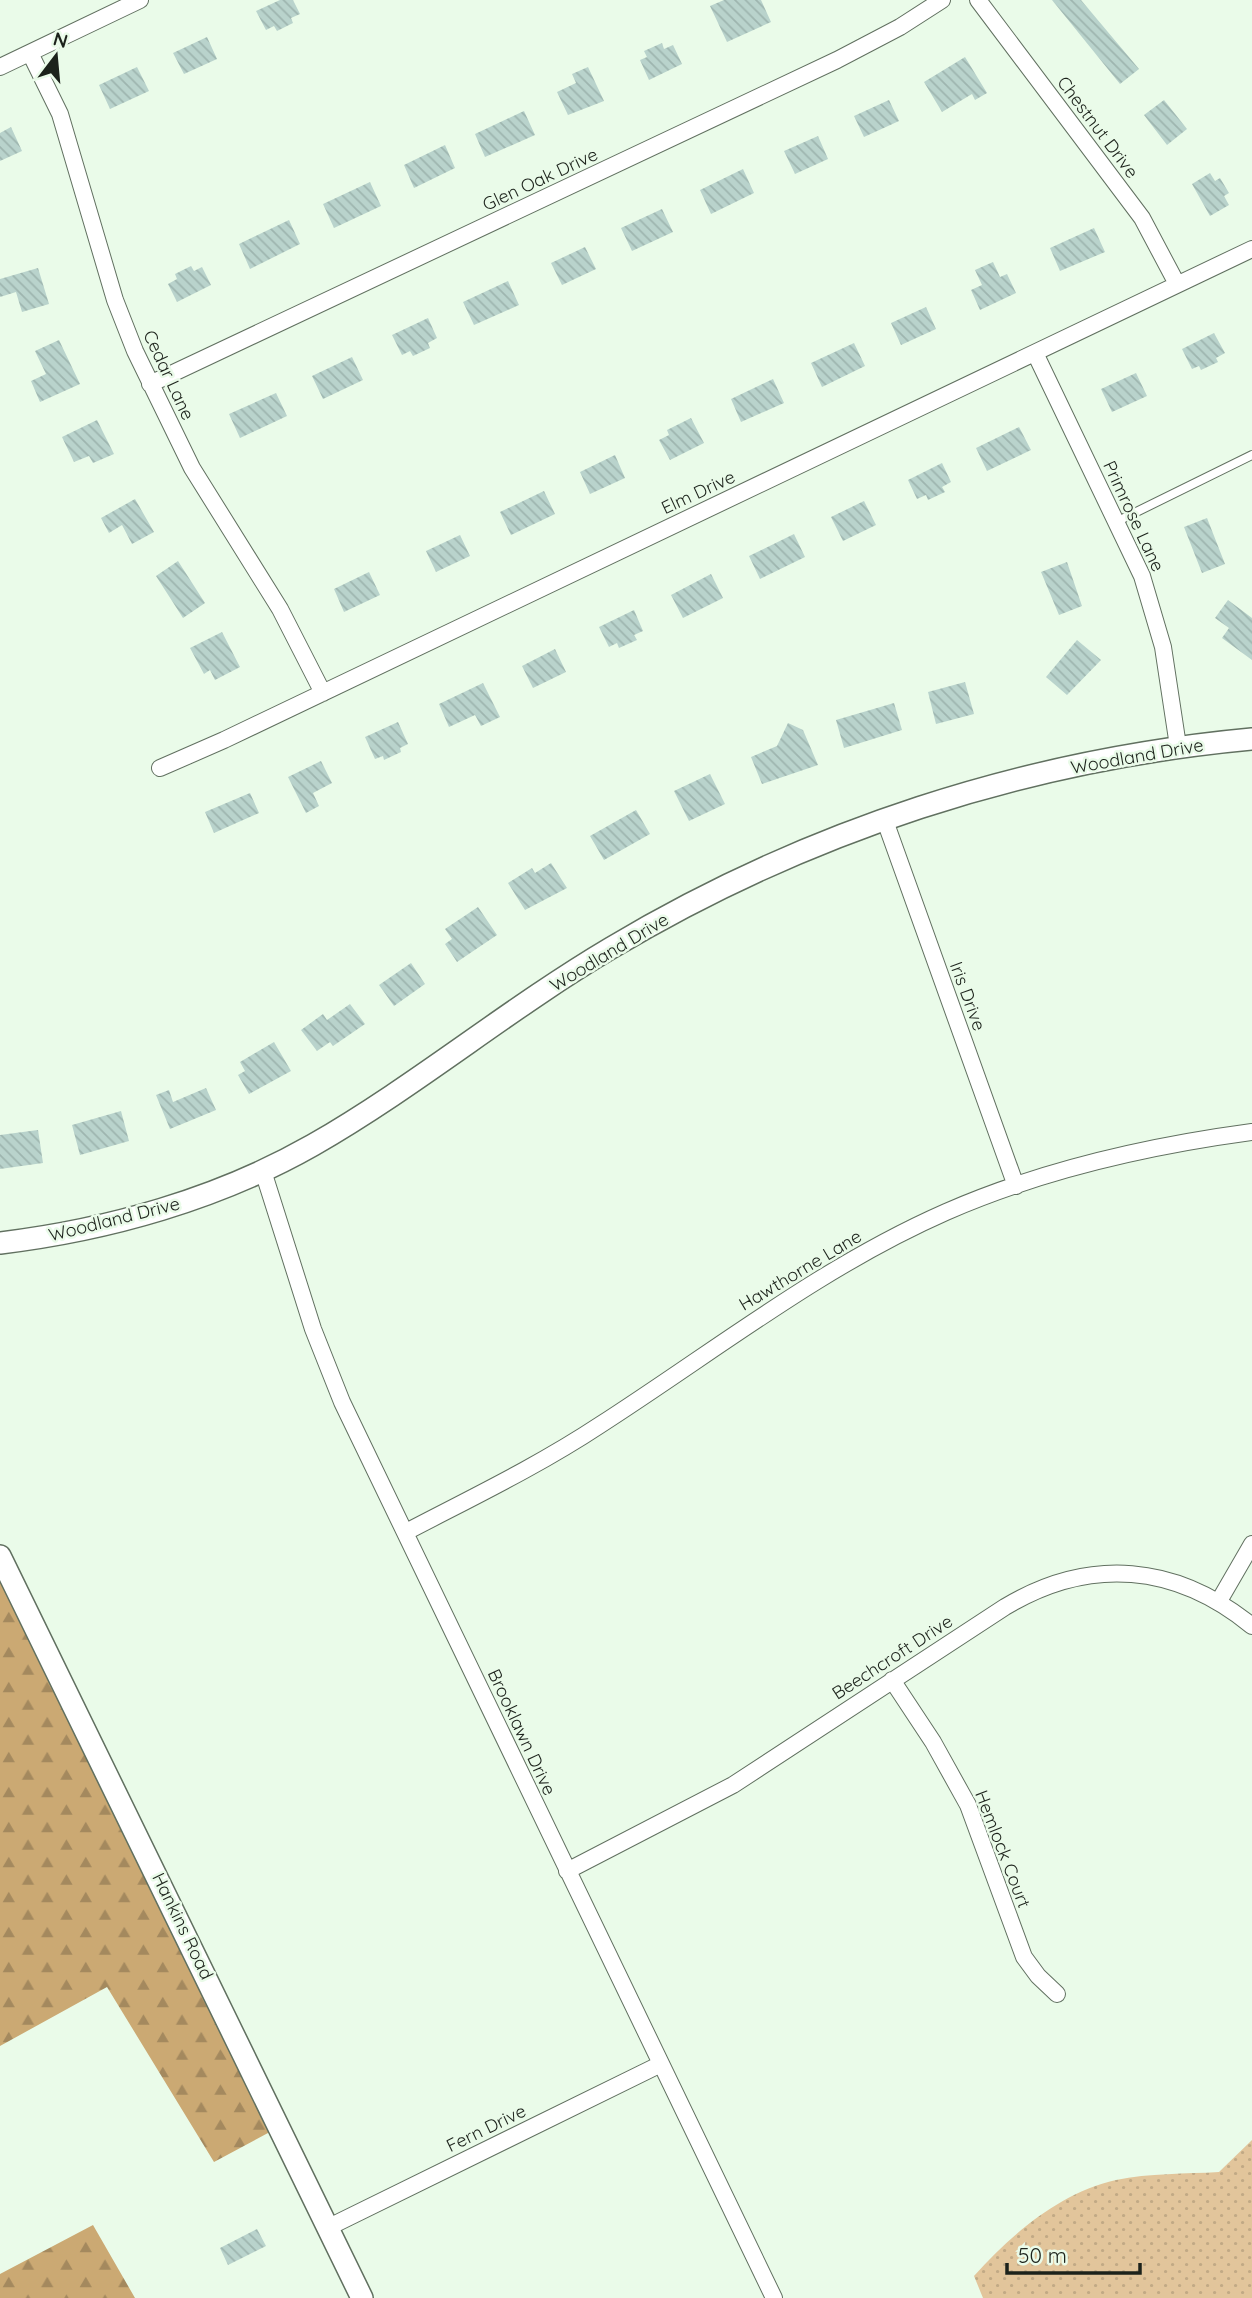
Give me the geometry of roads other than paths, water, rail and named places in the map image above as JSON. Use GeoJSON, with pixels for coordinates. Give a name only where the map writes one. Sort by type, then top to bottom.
{"type":"FeatureCollection","features":[{"type":"Feature","properties":{"kind":"street"},"geometry":{"type":"LineString","coordinates":[[0,67],[140,0]]}},
{"type":"Feature","properties":{"kind":"street","name":"Glen Oak Drive"},"geometry":{"type":"LineString","coordinates":[[150,384],[837,60],[900,27],[942,0]]}},
{"type":"Feature","properties":{"kind":"street","name":"Chestnut Drive"},"geometry":{"type":"LineString","coordinates":[[978,0],[1142,218],[1177,284]]}},
{"type":"Feature","properties":{"kind":"street","name":"Cedar Lane"},"geometry":{"type":"LineString","coordinates":[[30,52],[60,114],[114,300],[150,384],[192,468],[280,609],[323,692]]}},
{"type":"Feature","properties":{"kind":"street","name":"Elm Drive"},"geometry":{"type":"LineString","coordinates":[[160,768],[1252,249]]}},
{"type":"Feature","properties":{"kind":"street","name":"Primrose Lane"},"geometry":{"type":"LineString","coordinates":[[1035,353],[1118,521],[1142,576],[1163,648],[1178,746]]}},
{"type":"Feature","properties":{"kind":"street","name":"Woodland Drive"},"geometry":{"type":"LineString","coordinates":[[0,1243],[94,1228],[189,1200],[263,1171],[362,1116],[583,965],[648,927],[731,884],[836,836],[884,818],[1012,780],[1178,746],[1252,739]]}},
{"type":"Feature","properties":{"kind":"street","name":"Iris Drive"},"geometry":{"type":"LineString","coordinates":[[884,818],[1016,1186]]}},
{"type":"Feature","properties":{"kind":"street","name":"Hawthorne Lane"},"geometry":{"type":"LineString","coordinates":[[406,1532],[552,1455],[834,1269],[947,1212],[1016,1186],[1134,1153],[1190,1140],[1252,1132]]}},
{"type":"Feature","properties":{"kind":"street","name":"Brooklawn Drive"},"geometry":{"type":"LineString","coordinates":[[263,1171],[318,1342],[342,1402],[774,2298]]}},
{"type":"Feature","properties":{"kind":"street"},"geometry":{"type":"LineString","coordinates":[[1219,1601],[1252,1544]]}},
{"type":"Feature","properties":{"kind":"street","name":"Hankins Road"},"geometry":{"type":"LineString","coordinates":[[0,1556],[362,2298]]}},
{"type":"Feature","properties":{"kind":"street","name":"Beechcroft Drive"},"geometry":{"type":"LineString","coordinates":[[567,1871],[733,1785],[1025,1595],[1078,1577],[1137,1574],[1181,1583],[1219,1601],[1252,1626]]}},
{"type":"Feature","properties":{"kind":"street","name":"Hemlock Court"},"geometry":{"type":"LineString","coordinates":[[892,1680],[933,1742],[968,1805],[1024,1957],[1057,1994]]}},
{"type":"Feature","properties":{"kind":"street","name":"Fern Drive"},"geometry":{"type":"LineString","coordinates":[[329,2227],[661,2064]]}},
{"type":"Feature","properties":{"kind":"lane"},"geometry":{"type":"LineString","coordinates":[[1118,521],[1252,455]]}}]}
